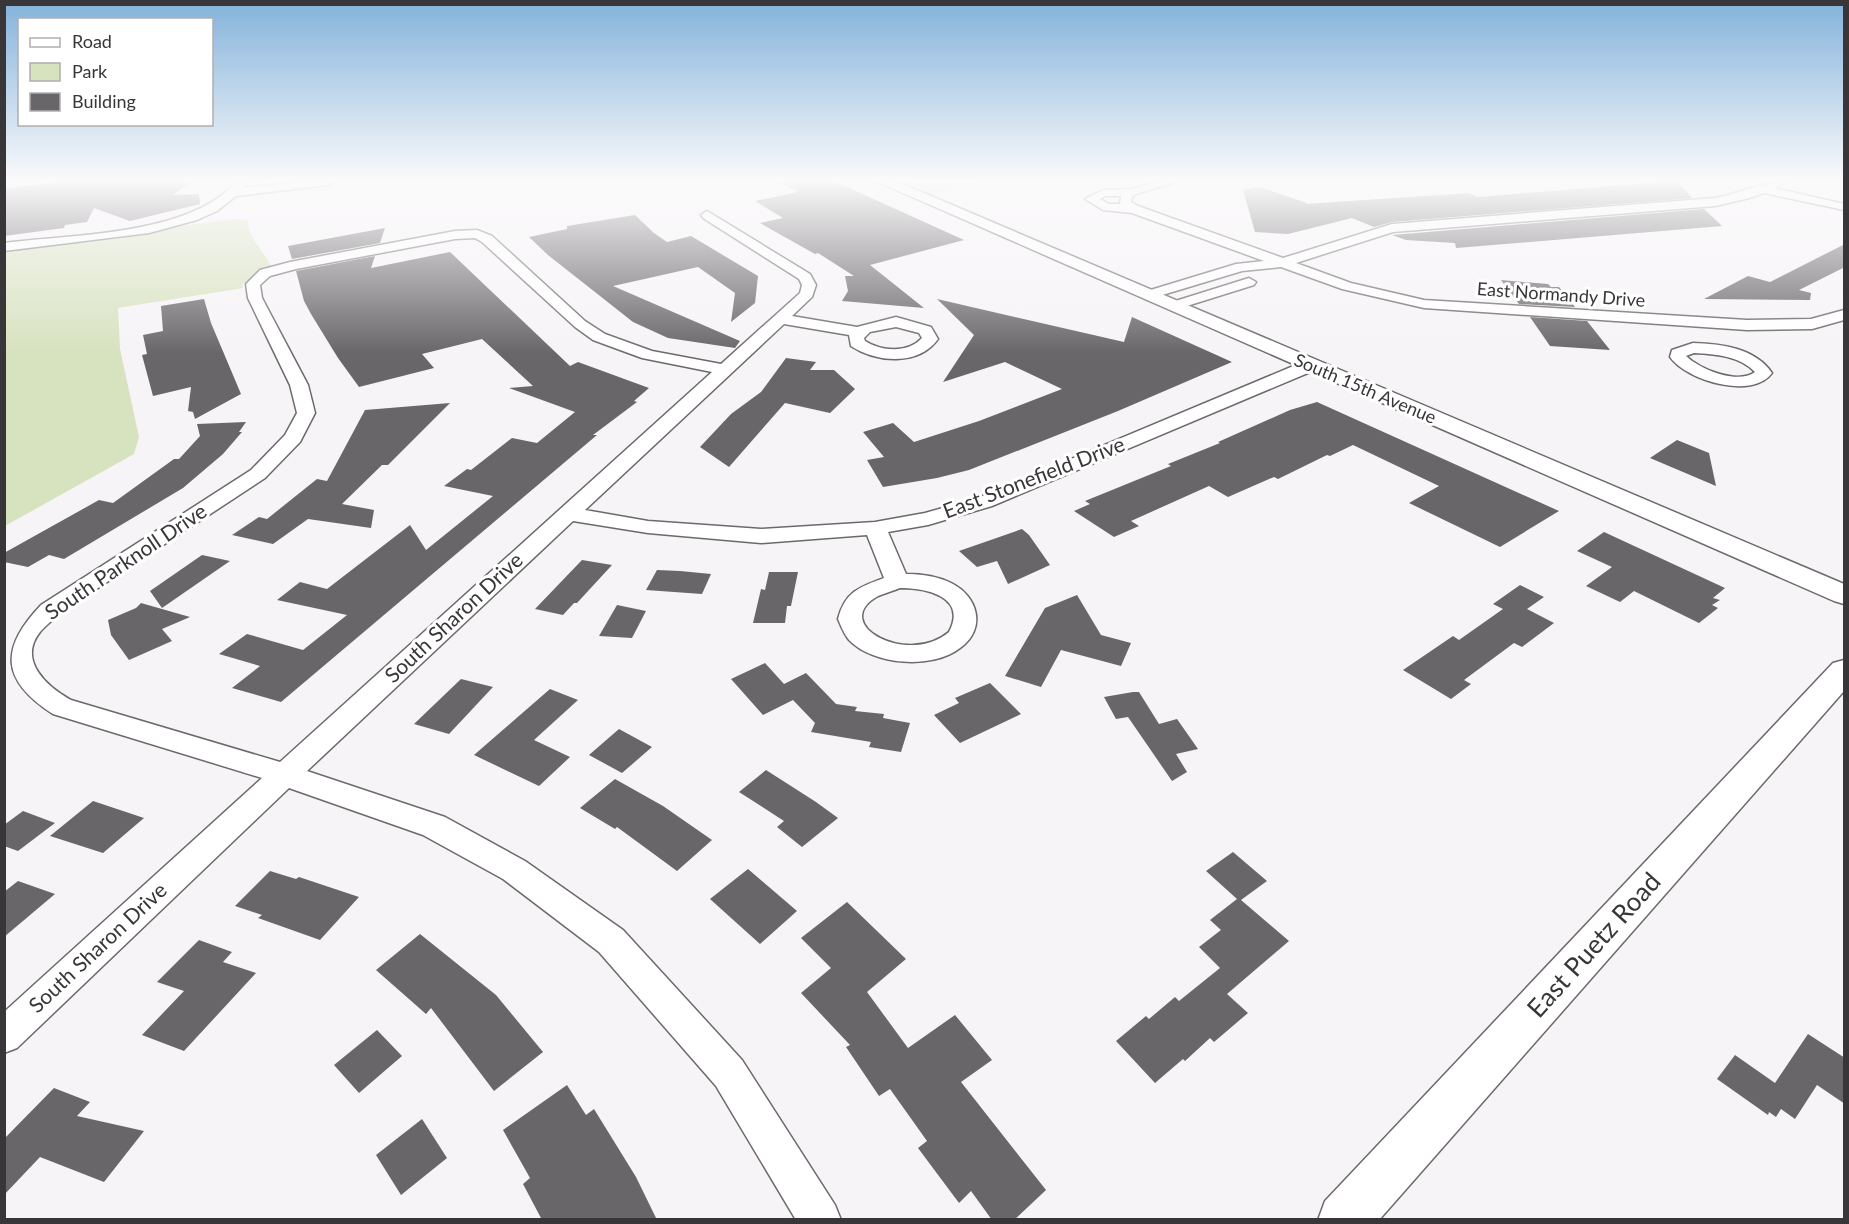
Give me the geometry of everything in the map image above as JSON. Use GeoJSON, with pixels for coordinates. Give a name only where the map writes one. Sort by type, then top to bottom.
{"type":"FeatureCollection","features":[{"type":"Feature","properties":{"kind":"street"},"geometry":{"type":"LineString","coordinates":[[4,247],[71,239]]}},
{"type":"Feature","properties":{"kind":"street","name":"South Parknoll Drive"},"geometry":{"type":"LineString","coordinates":[[432,239],[318,260],[265,273],[253,284],[255,298],[299,385],[306,414],[293,438],[258,474],[49,610],[25,635],[20,649],[19,663],[28,680],[44,697],[63,707],[285,774],[311,785],[434,826],[514,870],[611,941],[729,1073],[820,1220]]}},
{"type":"Feature","properties":{"kind":"street","name":"South Parknoll Drive"},"geometry":{"type":"LineString","coordinates":[[487,239],[580,324],[599,337],[648,355],[726,370]]}},
{"type":"Feature","properties":{"kind":"street","name":"South Sharon Drive"},"geometry":{"type":"LineString","coordinates":[[4,1036],[807,294],[809,285],[805,277],[745,239]]}},
{"type":"Feature","properties":{"kind":"street","name":"South 15th Avenue"},"geometry":{"type":"LineString","coordinates":[[1018,239],[1845,595]]}},
{"type":"Feature","properties":{"kind":"street","name":"East Normandy Drive"},"geometry":{"type":"LineString","coordinates":[[1216,239],[1371,294],[1424,304],[1678,322],[1789,326],[1812,324],[1845,315]]}},
{"type":"Feature","properties":{"kind":"street"},"geometry":{"type":"LineString","coordinates":[[1149,295],[1241,267],[1281,263],[1357,239]]}},
{"type":"Feature","properties":{"kind":"street"},"geometry":{"type":"LineString","coordinates":[[1174,306],[1266,276],[1275,272],[1281,263]]}},
{"type":"Feature","properties":{"kind":"street"},"geometry":{"type":"LineString","coordinates":[[782,319],[859,332]]}},
{"type":"Feature","properties":{"kind":"street"},"geometry":{"type":"LineString","coordinates":[[1678,322],[1704,348]]}},
{"type":"Feature","properties":{"kind":"street","name":"East Stonefield Drive"},"geometry":{"type":"LineString","coordinates":[[567,514],[648,527],[761,536],[874,528],[928,519],[985,502],[1309,366]]}},
{"type":"Feature","properties":{"kind":"street"},"geometry":{"type":"LineString","coordinates":[[874,528],[897,581]]}},
{"type":"Feature","properties":{"kind":"street","name":"East Puetz Road"},"geometry":{"type":"LineString","coordinates":[[1344,1220],[1845,671]]}},
{"type":"Feature","properties":{"kind":"green space"},"geometry":{"type":"Polygon","coordinates":[[[85,239],[253,239],[271,267],[242,284],[243,288],[118,308],[120,349],[139,437],[134,454],[5,526],[4,250],[85,239]]]}},
{"type":"Feature","properties":{"kind":"building"},"geometry":{"type":"Polygon","coordinates":[[[325,239],[381,239],[380,243],[292,259],[288,246],[325,239]]]}},
{"type":"Feature","properties":{"kind":"building"},"geometry":{"type":"Polygon","coordinates":[[[531,239],[663,239],[667,242],[696,239],[758,276],[755,303],[731,322],[735,293],[698,267],[613,286],[740,341],[735,348],[668,338],[633,322],[531,239]]]}},
{"type":"Feature","properties":{"kind":"building"},"geometry":{"type":"Polygon","coordinates":[[[789,239],[964,240],[870,265],[924,308],[842,301],[848,291],[845,276],[854,276],[818,253],[815,254],[789,239]]]}},
{"type":"Feature","properties":{"kind":"building"},"geometry":{"type":"Polygon","coordinates":[[[1404,239],[1563,239],[1456,248],[1455,243],[1404,239]]]}},
{"type":"Feature","properties":{"kind":"building"},"geometry":{"type":"Polygon","coordinates":[[[1845,244],[1845,267],[1799,290],[1811,293],[1810,300],[1704,299],[1748,276],[1770,282],[1845,244]]]}},
{"type":"Feature","properties":{"kind":"building"},"geometry":{"type":"Polygon","coordinates":[[[450,252],[570,366],[578,362],[649,388],[634,401],[637,402],[593,435],[597,435],[281,702],[232,688],[260,666],[219,654],[247,634],[303,650],[347,615],[277,600],[300,582],[327,589],[410,525],[426,550],[493,496],[444,486],[467,469],[471,470],[512,438],[537,443],[575,412],[509,388],[533,386],[482,339],[422,354],[434,368],[359,387],[311,314],[304,301],[296,271],[375,256],[371,268],[450,252]]]}},
{"type":"Feature","properties":{"kind":"building"},"geometry":{"type":"Polygon","coordinates":[[[1501,280],[1559,287],[1575,307],[1519,304],[1501,280]]]}},
{"type":"Feature","properties":{"kind":"building"},"geometry":{"type":"Polygon","coordinates":[[[204,299],[211,323],[241,394],[195,419],[193,412],[188,411],[191,387],[153,396],[142,355],[147,354],[143,335],[163,331],[161,306],[204,299]]]}},
{"type":"Feature","properties":{"kind":"building"},"geometry":{"type":"Polygon","coordinates":[[[937,299],[1124,342],[1132,317],[1232,362],[1118,411],[969,470],[883,487],[867,460],[884,457],[863,432],[893,423],[914,442],[979,421],[1062,389],[1005,362],[943,382],[974,335],[937,299]]]}},
{"type":"Feature","properties":{"kind":"building"},"geometry":{"type":"Polygon","coordinates":[[[1530,317],[1587,321],[1610,350],[1550,346],[1530,317]]]}},
{"type":"Feature","properties":{"kind":"building"},"geometry":{"type":"Polygon","coordinates":[[[786,358],[816,362],[810,370],[834,370],[855,389],[830,413],[785,403],[729,467],[700,447],[731,414],[761,392],[786,358]]]}},
{"type":"Feature","properties":{"kind":"building"},"geometry":{"type":"Polygon","coordinates":[[[1317,402],[1559,511],[1500,547],[1409,503],[1439,486],[1353,445],[1278,479],[1274,477],[1228,497],[1209,486],[1131,521],[1139,526],[1114,537],[1074,511],[1090,504],[1085,501],[1171,466],[1168,464],[1220,443],[1218,442],[1290,410],[1317,402]]]}},
{"type":"Feature","properties":{"kind":"building"},"geometry":{"type":"Polygon","coordinates":[[[450,403],[388,465],[382,465],[342,504],[374,510],[371,528],[308,519],[273,544],[232,535],[259,517],[267,519],[317,479],[327,481],[365,410],[450,403]]]}},
{"type":"Feature","properties":{"kind":"building"},"geometry":{"type":"Polygon","coordinates":[[[246,422],[239,432],[242,432],[223,454],[183,488],[64,559],[49,555],[28,567],[4,562],[4,553],[99,500],[113,503],[174,459],[179,459],[200,436],[197,424],[246,422]]]}},
{"type":"Feature","properties":{"kind":"building"},"geometry":{"type":"Polygon","coordinates":[[[1677,440],[1709,453],[1716,486],[1650,458],[1677,440]]]}},
{"type":"Feature","properties":{"kind":"building"},"geometry":{"type":"Polygon","coordinates":[[[1022,529],[1029,535],[1050,565],[1008,584],[997,561],[977,567],[959,551],[1022,529]]]}},
{"type":"Feature","properties":{"kind":"building"},"geometry":{"type":"Polygon","coordinates":[[[1604,532],[1725,588],[1713,598],[1720,600],[1712,605],[1718,608],[1699,623],[1634,591],[1620,602],[1586,586],[1612,567],[1577,551],[1604,532]]]}},
{"type":"Feature","properties":{"kind":"building"},"geometry":{"type":"Polygon","coordinates":[[[202,555],[230,561],[162,608],[150,591],[202,555]]]}},
{"type":"Feature","properties":{"kind":"building"},"geometry":{"type":"Polygon","coordinates":[[[582,560],[612,565],[563,615],[535,609],[582,560]]]}},
{"type":"Feature","properties":{"kind":"building"},"geometry":{"type":"Polygon","coordinates":[[[657,570],[711,574],[702,594],[646,590],[657,570]]]}},
{"type":"Feature","properties":{"kind":"building"},"geometry":{"type":"Polygon","coordinates":[[[769,572],[798,572],[791,606],[787,606],[785,623],[753,623],[761,589],[765,590],[769,572]]]}},
{"type":"Feature","properties":{"kind":"building"},"geometry":{"type":"Polygon","coordinates":[[[1520,585],[1544,597],[1527,609],[1554,623],[1522,647],[1514,643],[1464,680],[1471,684],[1451,699],[1403,670],[1453,636],[1459,640],[1503,609],[1493,604],[1520,585]]]}},
{"type":"Feature","properties":{"kind":"building"},"geometry":{"type":"Polygon","coordinates":[[[1077,595],[1101,635],[1131,643],[1121,666],[1061,650],[1041,687],[1005,676],[1045,608],[1077,595]]]}},
{"type":"Feature","properties":{"kind":"building"},"geometry":{"type":"Polygon","coordinates":[[[141,603],[190,617],[162,629],[172,641],[129,660],[111,635],[108,620],[136,608],[141,603]]]}},
{"type":"Feature","properties":{"kind":"building"},"geometry":{"type":"Polygon","coordinates":[[[617,605],[646,611],[632,638],[599,636],[617,605]]]}},
{"type":"Feature","properties":{"kind":"building"},"geometry":{"type":"Polygon","coordinates":[[[765,663],[784,684],[806,673],[836,704],[857,707],[855,711],[884,714],[883,718],[910,723],[901,752],[869,747],[871,742],[811,732],[815,723],[793,700],[763,715],[731,679],[765,663]]]}},
{"type":"Feature","properties":{"kind":"building"},"geometry":{"type":"Polygon","coordinates":[[[461,679],[493,687],[449,734],[414,724],[461,679]]]}},
{"type":"Feature","properties":{"kind":"building"},"geometry":{"type":"Polygon","coordinates":[[[990,683],[1021,714],[960,743],[934,715],[959,703],[955,698],[990,683]]]}},
{"type":"Feature","properties":{"kind":"building"},"geometry":{"type":"Polygon","coordinates":[[[550,689],[578,700],[534,740],[570,757],[539,786],[474,755],[550,689]]]}},
{"type":"Feature","properties":{"kind":"building"},"geometry":{"type":"Polygon","coordinates":[[[1139,692],[1159,724],[1177,719],[1198,749],[1176,754],[1187,772],[1172,781],[1128,717],[1116,719],[1104,697],[1139,692]]]}},
{"type":"Feature","properties":{"kind":"building"},"geometry":{"type":"Polygon","coordinates":[[[619,729],[652,747],[622,773],[589,755],[619,729]]]}},
{"type":"Feature","properties":{"kind":"building"},"geometry":{"type":"Polygon","coordinates":[[[766,770],[838,818],[802,847],[777,827],[784,821],[739,792],[766,770]]]}},
{"type":"Feature","properties":{"kind":"building"},"geometry":{"type":"Polygon","coordinates":[[[615,779],[663,806],[712,840],[677,871],[617,827],[615,829],[580,808],[615,779]]]}},
{"type":"Feature","properties":{"kind":"building"},"geometry":{"type":"Polygon","coordinates":[[[93,801],[144,818],[103,853],[50,836],[93,801]]]}},
{"type":"Feature","properties":{"kind":"building"},"geometry":{"type":"Polygon","coordinates":[[[23,811],[55,823],[18,851],[4,846],[4,825],[23,811]]]}},
{"type":"Feature","properties":{"kind":"building"},"geometry":{"type":"Polygon","coordinates":[[[1233,852],[1267,881],[1241,900],[1289,941],[1227,994],[1248,1013],[1214,1042],[1210,1038],[1185,1061],[1183,1059],[1155,1083],[1116,1041],[1146,1016],[1149,1019],[1175,997],[1179,1001],[1220,968],[1199,947],[1221,930],[1210,920],[1237,899],[1206,871],[1233,852]]]}},
{"type":"Feature","properties":{"kind":"building"},"geometry":{"type":"Polygon","coordinates":[[[748,869],[797,911],[760,944],[710,899],[748,869]]]}},
{"type":"Feature","properties":{"kind":"building"},"geometry":{"type":"Polygon","coordinates":[[[270,871],[296,879],[299,877],[359,897],[320,940],[258,918],[262,915],[235,906],[270,871]]]}},
{"type":"Feature","properties":{"kind":"building"},"geometry":{"type":"Polygon","coordinates":[[[18,881],[55,894],[4,937],[4,892],[18,881]]]}},
{"type":"Feature","properties":{"kind":"building"},"geometry":{"type":"Polygon","coordinates":[[[847,902],[906,959],[867,992],[908,1048],[955,1015],[992,1060],[961,1082],[1046,1190],[1014,1220],[992,1220],[971,1191],[959,1203],[918,1148],[927,1141],[890,1089],[879,1096],[846,1047],[850,1045],[801,993],[831,968],[801,938],[847,902]]]}},
{"type":"Feature","properties":{"kind":"building"},"geometry":{"type":"Polygon","coordinates":[[[420,934],[496,995],[543,1052],[494,1091],[431,1008],[426,1014],[376,970],[420,934]]]}},
{"type":"Feature","properties":{"kind":"building"},"geometry":{"type":"Polygon","coordinates":[[[199,940],[232,952],[223,962],[256,973],[184,1051],[142,1035],[184,991],[157,982],[199,940]]]}},
{"type":"Feature","properties":{"kind":"building"},"geometry":{"type":"Polygon","coordinates":[[[377,1030],[402,1056],[359,1093],[334,1065],[377,1030]]]}},
{"type":"Feature","properties":{"kind":"building"},"geometry":{"type":"Polygon","coordinates":[[[1808,1034],[1845,1058],[1845,1104],[1817,1085],[1795,1119],[1781,1109],[1776,1117],[1769,1112],[1768,1115],[1717,1079],[1735,1055],[1775,1083],[1808,1034]]]}},
{"type":"Feature","properties":{"kind":"building"},"geometry":{"type":"Polygon","coordinates":[[[567,1085],[586,1115],[594,1109],[636,1177],[657,1220],[542,1220],[523,1184],[530,1178],[503,1130],[567,1085]]]}},
{"type":"Feature","properties":{"kind":"building"},"geometry":{"type":"Polygon","coordinates":[[[54,1088],[90,1102],[77,1116],[144,1131],[104,1182],[40,1157],[4,1195],[4,1139],[54,1088]]]}},
{"type":"Feature","properties":{"kind":"building"},"geometry":{"type":"Polygon","coordinates":[[[422,1119],[447,1158],[401,1195],[376,1155],[422,1119]]]}}]}
